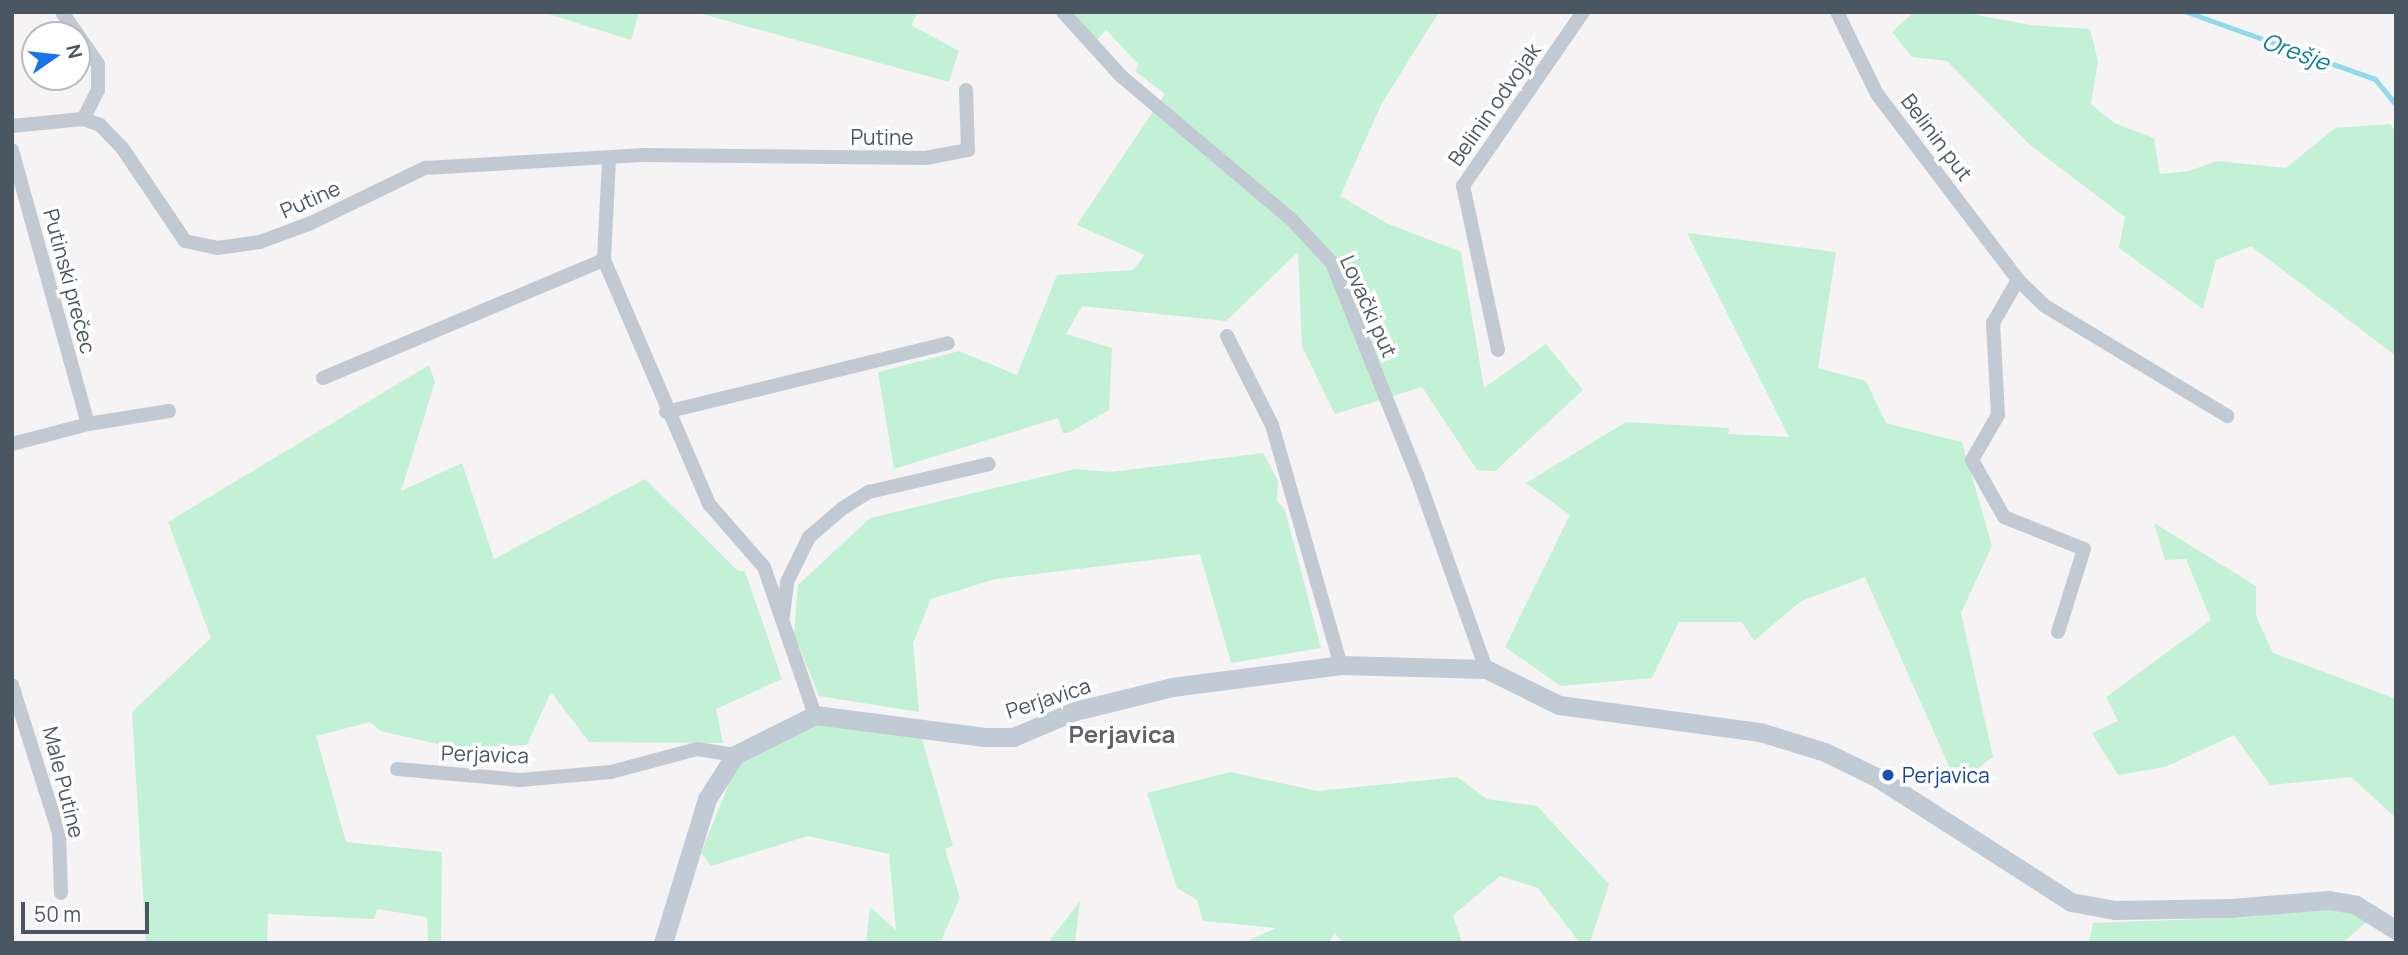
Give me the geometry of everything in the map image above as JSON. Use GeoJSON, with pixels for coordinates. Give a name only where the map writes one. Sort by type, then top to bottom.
{"type":"FeatureCollection","features":[{"type":"Feature","properties":{"kind":"street"},"geometry":{"type":"LineString","coordinates":[[12,126],[83,119],[98,90],[98,64],[62,12]]}},
{"type":"Feature","properties":{"kind":"street","name":"Lovački put"},"geometry":{"type":"LineString","coordinates":[[1063,12],[1121,76],[1291,219],[1332,263],[1417,475],[1486,668]]}},
{"type":"Feature","properties":{"kind":"street","name":"Belinin odvojak"},"geometry":{"type":"LineString","coordinates":[[1498,350],[1463,186],[1583,12]]}},
{"type":"Feature","properties":{"kind":"street","name":"Belinin put"},"geometry":{"type":"LineString","coordinates":[[1837,12],[1877,94],[2018,280],[2045,306],[2227,416]]}},
{"type":"Feature","properties":{"kind":"street","name":"Putine"},"geometry":{"type":"LineString","coordinates":[[83,119],[100,125],[123,149],[185,241],[217,248],[260,242],[311,223],[425,168],[609,160],[642,155],[926,158],[968,150],[966,90]]}},
{"type":"Feature","properties":{"kind":"street","name":"Putinski prečec"},"geometry":{"type":"LineString","coordinates":[[12,150],[88,424]]}},
{"type":"Feature","properties":{"kind":"street"},"geometry":{"type":"LineString","coordinates":[[609,160],[604,260],[666,412],[709,504],[764,567],[815,715],[735,755],[707,799],[663,943]]}},
{"type":"Feature","properties":{"kind":"street"},"geometry":{"type":"LineString","coordinates":[[323,378],[604,260]]}},
{"type":"Feature","properties":{"kind":"street"},"geometry":{"type":"LineString","coordinates":[[2018,280],[1993,323],[1998,415],[1972,460],[2004,517],[2084,549],[2058,632]]}},
{"type":"Feature","properties":{"kind":"street"},"geometry":{"type":"LineString","coordinates":[[1227,336],[1272,425],[1341,665]]}},
{"type":"Feature","properties":{"kind":"street"},"geometry":{"type":"LineString","coordinates":[[666,412],[948,343]]}},
{"type":"Feature","properties":{"kind":"street"},"geometry":{"type":"LineString","coordinates":[[12,444],[88,424],[169,411]]}},
{"type":"Feature","properties":{"kind":"street"},"geometry":{"type":"LineString","coordinates":[[783,621],[787,582],[808,537],[843,508],[869,492],[989,464]]}},
{"type":"Feature","properties":{"kind":"street","name":"Perjavica"},"geometry":{"type":"LineString","coordinates":[[815,715],[985,737],[1013,737],[1075,711],[1172,687],[1341,665],[1486,668],[1559,705],[1747,730],[1825,751],[1878,778],[2029,879],[2071,902],[2115,910],[2231,908],[2329,900],[2356,905],[2396,930]]}},
{"type":"Feature","properties":{"kind":"street","name":"Male Putine"},"geometry":{"type":"LineString","coordinates":[[12,685],[59,833],[61,893]]}},
{"type":"Feature","properties":{"kind":"street","name":"Perjavica"},"geometry":{"type":"LineString","coordinates":[[397,769],[520,780],[611,772],[697,749],[735,755]]}},
{"type":"Feature","properties":{"kind":"green space"},"geometry":{"type":"Polygon","coordinates":[[[542,12],[639,12],[631,40],[542,12]]]}},
{"type":"Feature","properties":{"kind":"green space"},"geometry":{"type":"Polygon","coordinates":[[[695,12],[918,12],[911,25],[959,51],[949,82],[695,12]]]}},
{"type":"Feature","properties":{"kind":"green space"},"geometry":{"type":"Polygon","coordinates":[[[1073,12],[1439,12],[1382,103],[1340,196],[1386,223],[1461,252],[1484,388],[1546,344],[1583,390],[1495,471],[1477,470],[1422,387],[1335,414],[1302,347],[1298,252],[1226,321],[1082,306],[1066,334],[1112,348],[1109,410],[1068,433],[1063,433],[1058,418],[894,469],[878,372],[959,351],[1017,375],[1057,275],[1133,270],[1145,255],[1077,225],[1165,94],[1135,71],[1139,65],[1106,30],[1097,40],[1073,12]]]}},
{"type":"Feature","properties":{"kind":"green space"},"geometry":{"type":"Polygon","coordinates":[[[1914,12],[1962,12],[2030,25],[2090,29],[2098,61],[2091,104],[2114,123],[2154,138],[2160,174],[2189,171],[2217,161],[2286,168],[2335,128],[2390,124],[2396,132],[2396,356],[2251,246],[2216,260],[2203,309],[2119,248],[2125,217],[2030,145],[1947,61],[1912,57],[1892,32],[1914,12]]]}},
{"type":"Feature","properties":{"kind":"green space"},"geometry":{"type":"Polygon","coordinates":[[[1687,233],[1836,252],[1818,368],[1866,381],[1886,423],[1962,442],[1992,546],[1961,613],[1993,757],[1957,784],[1865,577],[1801,601],[1754,641],[1742,622],[1679,622],[1652,678],[1561,686],[1505,647],[1570,515],[1526,483],[1626,422],[1729,428],[1728,434],[1789,437],[1687,233]]]}},
{"type":"Feature","properties":{"kind":"green space"},"geometry":{"type":"Polygon","coordinates":[[[429,365],[435,382],[401,491],[462,463],[494,559],[645,479],[738,571],[745,571],[782,679],[716,709],[723,743],[589,742],[551,692],[527,745],[451,747],[381,731],[370,722],[316,736],[346,842],[442,852],[441,943],[428,943],[427,917],[377,909],[374,919],[268,914],[267,943],[146,943],[132,712],[211,638],[168,522],[429,365]]]}},
{"type":"Feature","properties":{"kind":"green space"},"geometry":{"type":"Polygon","coordinates":[[[1263,453],[1278,481],[1277,501],[1285,510],[1321,648],[1231,663],[1200,554],[995,579],[931,599],[913,643],[919,712],[819,696],[794,634],[798,585],[870,518],[1075,469],[1111,472],[1263,453]]]}},
{"type":"Feature","properties":{"kind":"green space"},"geometry":{"type":"Polygon","coordinates":[[[2154,523],[2256,586],[2256,616],[2273,653],[2396,699],[2396,818],[2351,777],[2270,785],[2234,735],[2165,767],[2118,775],[2092,733],[2118,721],[2106,697],[2211,620],[2186,559],[2165,560],[2154,523]]]}},
{"type":"Feature","properties":{"kind":"green space"},"geometry":{"type":"Polygon","coordinates":[[[812,724],[921,736],[953,846],[945,849],[960,898],[940,943],[866,943],[870,907],[896,930],[889,854],[808,836],[711,866],[701,853],[739,759],[812,724]]]}},
{"type":"Feature","properties":{"kind":"green space"},"geometry":{"type":"Polygon","coordinates":[[[1230,772],[1317,791],[1457,777],[1487,799],[1537,806],[1609,884],[1590,943],[1580,943],[1538,888],[1500,876],[1453,915],[1462,943],[1344,943],[1334,933],[1329,943],[1243,943],[1276,928],[1203,921],[1197,900],[1177,888],[1147,793],[1230,772]]]}},
{"type":"Feature","properties":{"kind":"green space"},"geometry":{"type":"Polygon","coordinates":[[[1080,901],[1075,943],[1048,943],[1080,901]]]}},
{"type":"Feature","properties":{"kind":"green space"},"geometry":{"type":"Polygon","coordinates":[[[2335,906],[2368,921],[2342,943],[2089,943],[2093,923],[2252,917],[2335,906]]]}},
{"type":"Feature","properties":{"kind":"waterway","name":"Orešje"},"geometry":{"type":"LineString","coordinates":[[2187,12],[2375,79],[2396,105]]}},
{"type":"Feature","properties":{"kind":"place","name":"Perjavica"},"geometry":{"type":"Point","coordinates":[1888,775]}},
{"type":"Feature","properties":{"kind":"district","name":"Perjavica"},"geometry":{"type":"Point","coordinates":[1122,734]}}]}
